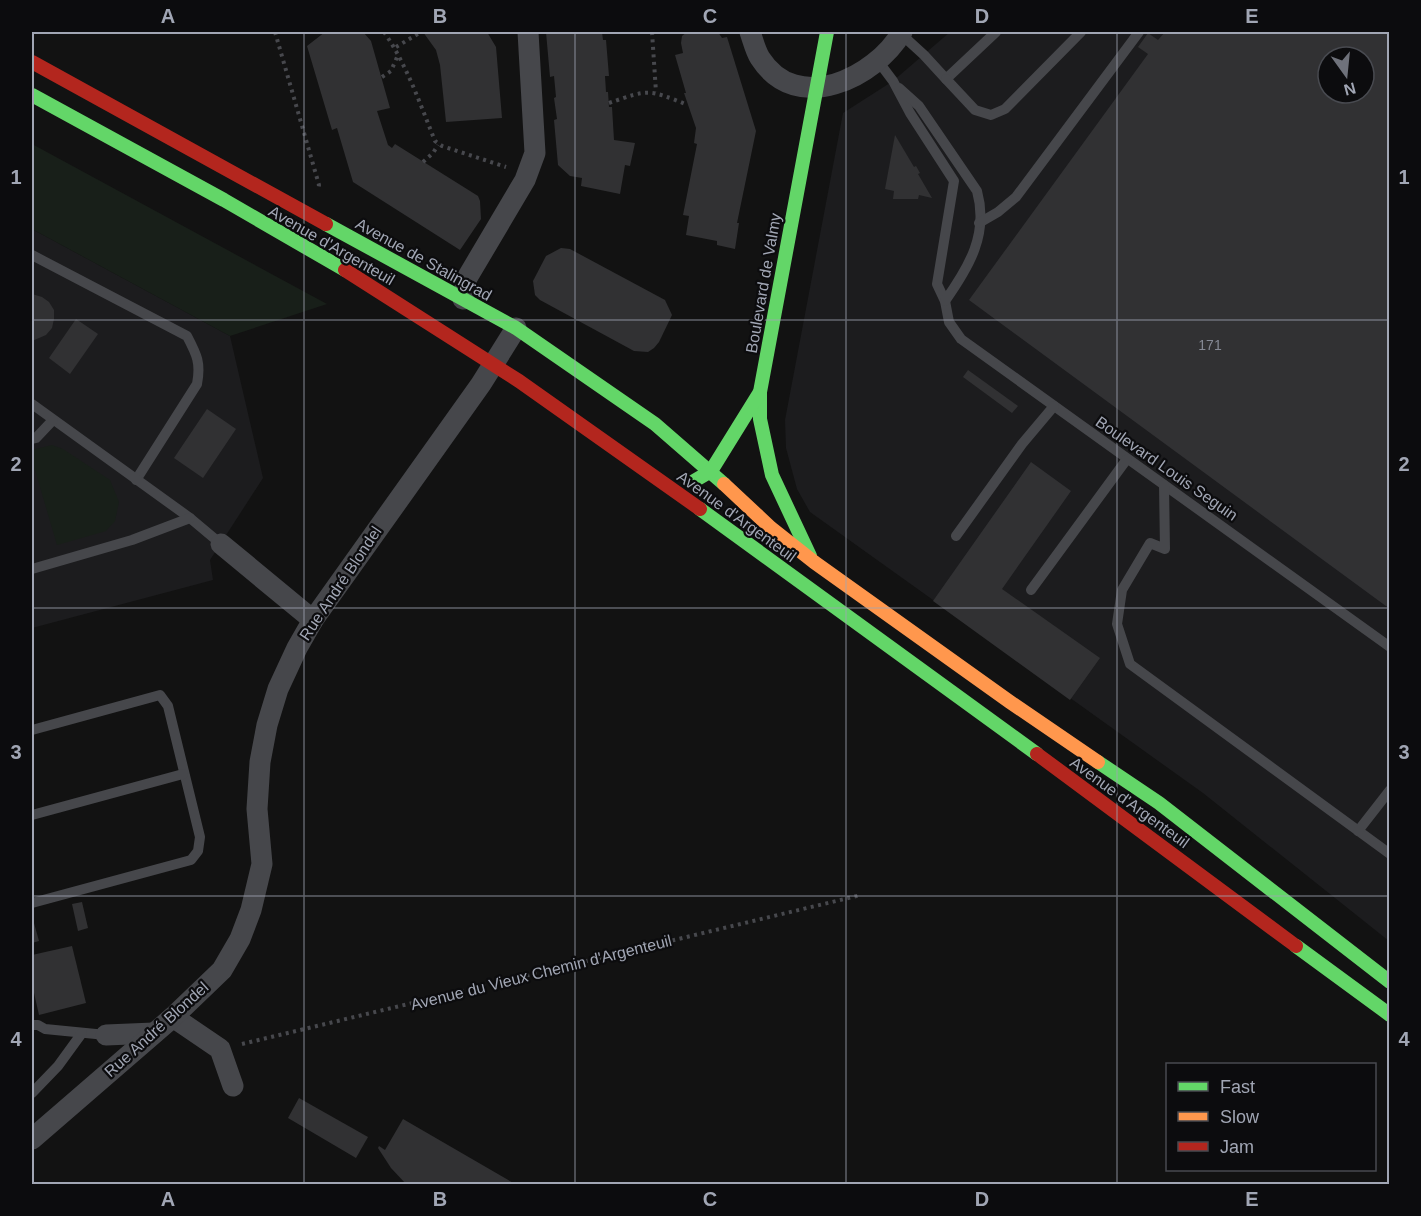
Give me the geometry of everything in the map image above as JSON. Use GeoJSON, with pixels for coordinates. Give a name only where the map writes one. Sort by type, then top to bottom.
{"type":"FeatureCollection","features":[{"type":"Feature","properties":{"kind":"main road","name":"Boulevard de Valmy"},"geometry":{"type":"LineString","coordinates":[[676,492],[711,471],[760,392],[827,32]]}},
{"type":"Feature","properties":{"kind":"main road","name":"Avenue de Stalingrad"},"geometry":{"type":"LineString","coordinates":[[32,62],[516,328],[655,424],[711,471],[771,528]]}},
{"type":"Feature","properties":{"kind":"main road","name":"Avenue d'Argenteuil"},"geometry":{"type":"LineString","coordinates":[[32,95],[322,257],[411,310],[494,365],[737,536],[1143,831],[1389,1015]]}},
{"type":"Feature","properties":{"kind":"main road"},"geometry":{"type":"LineString","coordinates":[[760,392],[760,419],[772,476],[814,562]]}},
{"type":"Feature","properties":{"kind":"main road"},"geometry":{"type":"LineString","coordinates":[[711,471],[737,536]]}},
{"type":"Feature","properties":{"kind":"main road","name":"Avenue d'Argenteuil"},"geometry":{"type":"LineString","coordinates":[[771,528],[814,562],[1010,702],[1159,803],[1389,982]]}},
{"type":"Feature","properties":{"kind":"street"},"geometry":{"type":"LineString","coordinates":[[463,299],[466,278],[525,180],[535,153],[528,32]]}},
{"type":"Feature","properties":{"kind":"street"},"geometry":{"type":"LineString","coordinates":[[750,32],[760,57],[772,72],[784,81],[817,89],[861,73],[878,61],[902,33]]}},
{"type":"Feature","properties":{"kind":"street","name":"Rue André Blondel"},"geometry":{"type":"LineString","coordinates":[[32,1139],[173,1017],[222,970],[240,939],[251,910],[262,864],[257,809],[260,762],[278,689],[313,620],[494,365],[516,328]]}},
{"type":"Feature","properties":{"kind":"street"},"geometry":{"type":"LineString","coordinates":[[221,544],[313,620]]}},
{"type":"Feature","properties":{"kind":"street"},"geometry":{"type":"LineString","coordinates":[[173,1017],[220,1049],[233,1086]]}},
{"type":"Feature","properties":{"kind":"street"},"geometry":{"type":"LineString","coordinates":[[106,1035],[154,1033]]}},
{"type":"Feature","properties":{"kind":"lane"},"geometry":{"type":"LineString","coordinates":[[946,79],[996,32]]}},
{"type":"Feature","properties":{"kind":"lane"},"geometry":{"type":"LineString","coordinates":[[902,33],[975,110],[991,115],[1005,109],[1082,32]]}},
{"type":"Feature","properties":{"kind":"lane"},"geometry":{"type":"LineString","coordinates":[[979,223],[998,212],[1016,197],[1139,32]]}},
{"type":"Feature","properties":{"kind":"lane","name":"Boulevard Louis Seguin"},"geometry":{"type":"LineString","coordinates":[[878,61],[954,181],[938,284],[950,322],[961,339],[1389,647]]}},
{"type":"Feature","properties":{"kind":"lane","name":"Boulevard Louis Seguin"},"geometry":{"type":"LineString","coordinates":[[894,84],[919,106],[977,191],[981,203],[978,245],[962,276],[945,301]]}},
{"type":"Feature","properties":{"kind":"lane"},"geometry":{"type":"LineString","coordinates":[[32,255],[187,336],[193,348],[200,366],[197,384],[136,480]]}},
{"type":"Feature","properties":{"kind":"lane"},"geometry":{"type":"LineString","coordinates":[[32,404],[190,518],[221,544]]}},
{"type":"Feature","properties":{"kind":"lane"},"geometry":{"type":"LineString","coordinates":[[956,536],[1022,444],[1054,406]]}},
{"type":"Feature","properties":{"kind":"lane"},"geometry":{"type":"LineString","coordinates":[[32,439],[36,438],[53,420]]}},
{"type":"Feature","properties":{"kind":"lane"},"geometry":{"type":"LineString","coordinates":[[1031,590],[1127,459]]}},
{"type":"Feature","properties":{"kind":"lane"},"geometry":{"type":"LineString","coordinates":[[1164,485],[1165,549],[1150,543],[1122,590],[1117,624],[1130,664],[1389,854]]}},
{"type":"Feature","properties":{"kind":"lane"},"geometry":{"type":"LineString","coordinates":[[32,569],[132,540],[190,518]]}},
{"type":"Feature","properties":{"kind":"lane"},"geometry":{"type":"LineString","coordinates":[[32,730],[160,695],[168,706],[200,837],[198,851],[191,860],[32,903]]}},
{"type":"Feature","properties":{"kind":"lane"},"geometry":{"type":"LineString","coordinates":[[32,815],[183,774]]}},
{"type":"Feature","properties":{"kind":"lane"},"geometry":{"type":"LineString","coordinates":[[1358,831],[1389,790]]}},
{"type":"Feature","properties":{"kind":"lane"},"geometry":{"type":"LineString","coordinates":[[32,1013],[35,1025],[45,1029],[106,1035]]}},
{"type":"Feature","properties":{"kind":"lane"},"geometry":{"type":"LineString","coordinates":[[32,1093],[58,1066],[82,1033]]}},
{"type":"Feature","properties":{"kind":"path"},"geometry":{"type":"LineString","coordinates":[[275,32],[319,185],[314,217]]}},
{"type":"Feature","properties":{"kind":"path"},"geometry":{"type":"LineString","coordinates":[[384,32],[396,47],[438,145],[514,170]]}},
{"type":"Feature","properties":{"kind":"path"},"geometry":{"type":"LineString","coordinates":[[396,47],[421,32]]}},
{"type":"Feature","properties":{"kind":"path"},"geometry":{"type":"LineString","coordinates":[[652,32],[656,92]]}},
{"type":"Feature","properties":{"kind":"path"},"geometry":{"type":"LineString","coordinates":[[382,76],[391,71],[399,54]]}},
{"type":"Feature","properties":{"kind":"path"},"geometry":{"type":"LineString","coordinates":[[609,103],[643,91],[656,92],[688,105]]}},
{"type":"Feature","properties":{"kind":"path"},"geometry":{"type":"LineString","coordinates":[[423,162],[438,145]]}},
{"type":"Feature","properties":{"kind":"path","name":"Avenue du Vieux Chemin d'Argenteuil"},"geometry":{"type":"LineString","coordinates":[[220,1049],[861,895]]}},
{"type":"Feature","properties":{"kind":"shaded area"},"geometry":{"type":"Polygon","coordinates":[[[950,32],[1389,32],[1389,941],[1203,793],[810,512],[797,489],[786,448],[785,420],[843,113],[893,81],[950,32]]]}},
{"type":"Feature","properties":{"kind":"shaded area"},"geometry":{"type":"Polygon","coordinates":[[[32,144],[327,304],[230,336],[32,229],[32,144]]]}},
{"type":"Feature","properties":{"kind":"shaded area"},"geometry":{"type":"Polygon","coordinates":[[[32,229],[230,336],[263,478],[210,560],[213,580],[32,628],[32,229]]]}},
{"type":"Feature","properties":{"kind":"shaded area"},"geometry":{"type":"Polygon","coordinates":[[[52,445],[63,449],[110,480],[119,502],[115,521],[106,531],[57,545],[35,470],[32,471],[32,450],[52,445]]]}},
{"type":"Feature","properties":{"kind":"building"},"geometry":{"type":"Polygon","coordinates":[[[325,32],[363,32],[371,41],[390,108],[377,111],[388,145],[392,148],[395,144],[478,196],[481,219],[460,250],[353,182],[337,128],[332,130],[307,46],[325,32]]]}},
{"type":"Feature","properties":{"kind":"building"},"geometry":{"type":"Polygon","coordinates":[[[423,32],[487,32],[496,47],[502,118],[446,122],[440,65],[436,50],[423,32]]]}},
{"type":"Feature","properties":{"kind":"building"},"geometry":{"type":"Polygon","coordinates":[[[546,32],[602,32],[603,40],[606,40],[609,76],[605,76],[606,92],[608,92],[609,107],[612,107],[614,140],[635,143],[630,166],[625,165],[620,194],[581,186],[582,178],[570,176],[558,165],[554,120],[557,119],[554,98],[556,97],[554,76],[550,77],[546,32]]]}},
{"type":"Feature","properties":{"kind":"building"},"geometry":{"type":"Polygon","coordinates":[[[687,32],[718,32],[722,38],[727,37],[756,131],[737,223],[739,223],[735,249],[717,245],[717,241],[686,235],[689,216],[683,215],[697,144],[694,143],[696,128],[684,93],[686,93],[675,55],[683,53],[682,36],[687,32]]]}},
{"type":"Feature","properties":{"kind":"building"},"geometry":{"type":"Polygon","coordinates":[[[1165,32],[1390,32],[1390,609],[969,300],[1148,54],[1138,47],[1148,33],[1158,40],[1165,32]]]}},
{"type":"Feature","properties":{"kind":"building"},"geometry":{"type":"Polygon","coordinates":[[[895,135],[914,167],[916,166],[932,198],[919,195],[918,199],[893,199],[894,191],[885,189],[895,135]]]}},
{"type":"Feature","properties":{"kind":"building"},"geometry":{"type":"Polygon","coordinates":[[[561,248],[570,249],[665,300],[672,315],[654,348],[648,352],[634,351],[540,300],[535,295],[533,281],[546,256],[561,248]]]}},
{"type":"Feature","properties":{"kind":"building"},"geometry":{"type":"Polygon","coordinates":[[[32,294],[49,302],[54,310],[54,319],[52,328],[46,335],[32,341],[32,294]]]}},
{"type":"Feature","properties":{"kind":"building"},"geometry":{"type":"Polygon","coordinates":[[[76,319],[98,334],[70,374],[49,358],[76,319]]]}},
{"type":"Feature","properties":{"kind":"building"},"geometry":{"type":"Polygon","coordinates":[[[968,370],[1018,406],[1012,413],[963,377],[968,370]]]}},
{"type":"Feature","properties":{"kind":"building"},"geometry":{"type":"Polygon","coordinates":[[[207,409],[236,429],[203,478],[174,458],[207,409]]]}},
{"type":"Feature","properties":{"kind":"building"},"geometry":{"type":"Polygon","coordinates":[[[1031,462],[1071,491],[1002,589],[1100,658],[1070,700],[933,601],[1031,462]]]}},
{"type":"Feature","properties":{"kind":"building"},"geometry":{"type":"Polygon","coordinates":[[[82,902],[88,928],[78,931],[72,904],[82,902]]]}},
{"type":"Feature","properties":{"kind":"building"},"geometry":{"type":"Polygon","coordinates":[[[32,916],[39,941],[32,943],[32,916]]]}},
{"type":"Feature","properties":{"kind":"building"},"geometry":{"type":"Polygon","coordinates":[[[72,946],[86,1003],[39,1015],[32,984],[32,955],[72,946]]]}},
{"type":"Feature","properties":{"kind":"building"},"geometry":{"type":"Polygon","coordinates":[[[299,1098],[368,1137],[356,1158],[288,1118],[299,1098]]]}},
{"type":"Feature","properties":{"kind":"building"},"geometry":{"type":"Polygon","coordinates":[[[403,1119],[515,1184],[406,1184],[391,1168],[378,1148],[379,1146],[385,1150],[403,1119]]]}},
{"type":"Feature","properties":{"kind":"traffic: fast"},"geometry":{"type":"LineString","coordinates":[[694,481],[711,471],[760,392],[827,32]]}},
{"type":"Feature","properties":{"kind":"traffic: fast"},"geometry":{"type":"LineString","coordinates":[[32,95],[224,200],[345,270]]}},
{"type":"Feature","properties":{"kind":"traffic: fast"},"geometry":{"type":"LineString","coordinates":[[326,224],[516,328],[655,424],[724,484]]}},
{"type":"Feature","properties":{"kind":"traffic: fast"},"geometry":{"type":"LineString","coordinates":[[760,392],[760,419],[772,475],[810,556]]}},
{"type":"Feature","properties":{"kind":"traffic: fast"},"geometry":{"type":"LineString","coordinates":[[700,509],[1037,754]]}},
{"type":"Feature","properties":{"kind":"traffic: fast"},"geometry":{"type":"LineString","coordinates":[[1098,762],[1159,803],[1390,982]]}},
{"type":"Feature","properties":{"kind":"traffic: fast"},"geometry":{"type":"LineString","coordinates":[[1296,946],[1390,1015]]}},
{"type":"Feature","properties":{"kind":"traffic: slow"},"geometry":{"type":"LineString","coordinates":[[724,484],[771,528],[814,562],[1098,762]]}},
{"type":"Feature","properties":{"kind":"traffic: jam"},"geometry":{"type":"LineString","coordinates":[[32,62],[326,224]]}},
{"type":"Feature","properties":{"kind":"traffic: jam"},"geometry":{"type":"LineString","coordinates":[[345,270],[519,381],[700,509]]}},
{"type":"Feature","properties":{"kind":"traffic: jam"},"geometry":{"type":"LineString","coordinates":[[1037,754],[1296,946]]}}]}
